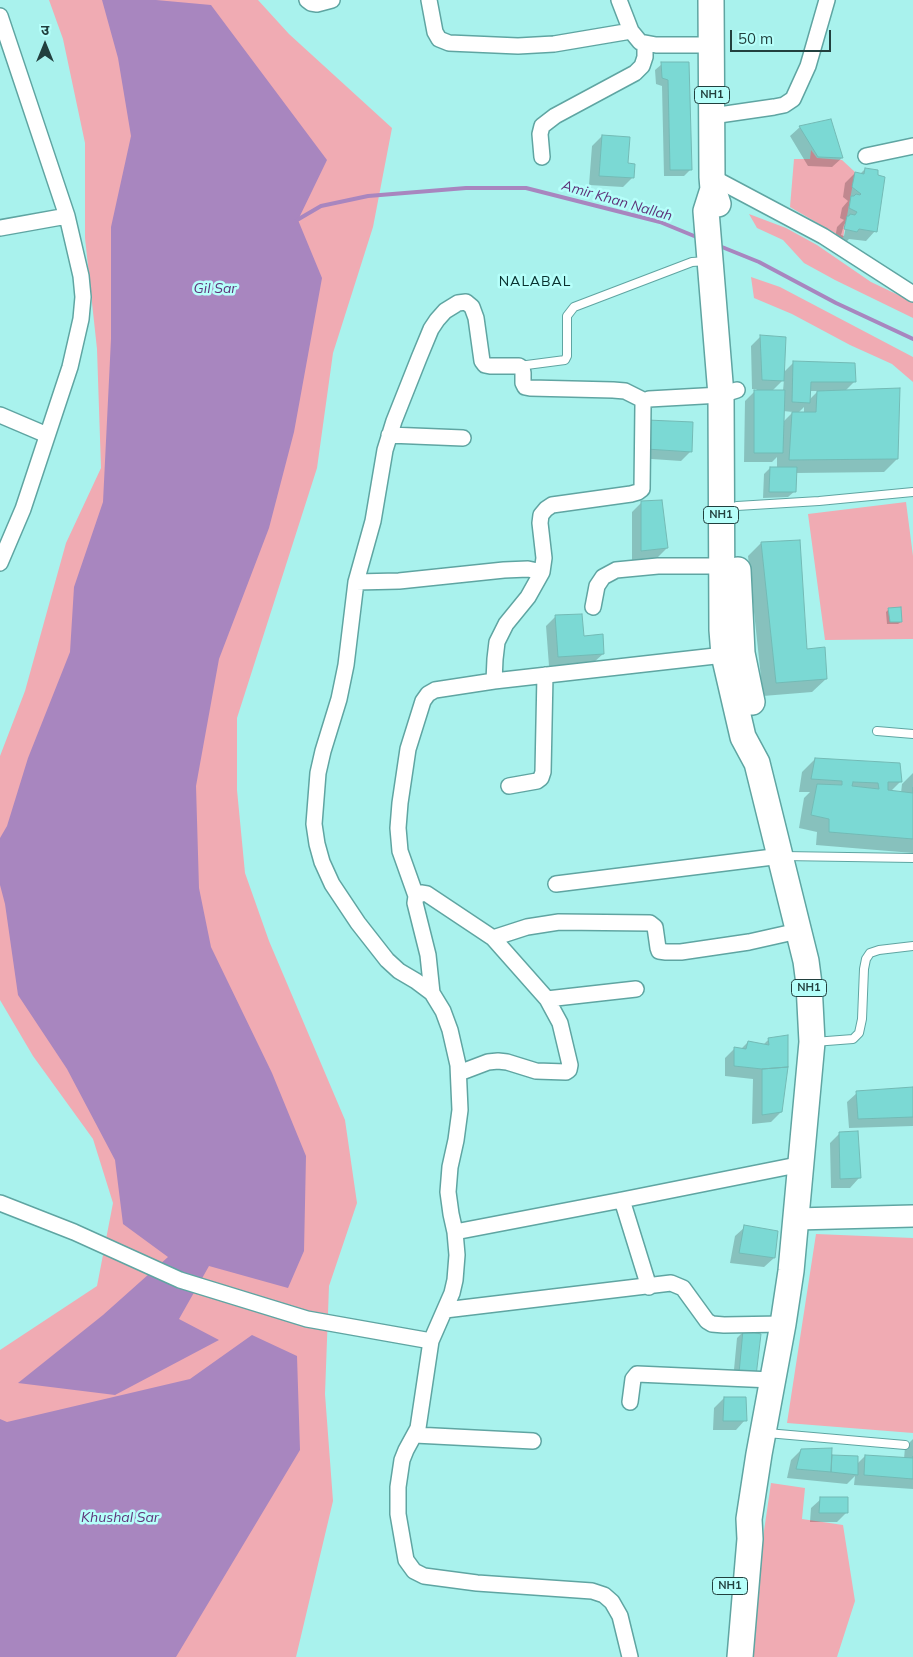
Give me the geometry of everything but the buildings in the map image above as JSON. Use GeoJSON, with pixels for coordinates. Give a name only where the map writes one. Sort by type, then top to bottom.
{"type":"FeatureCollection","features":[{"type":"Feature","properties":{"kind":"highway","name":"NH1"},"geometry":{"type":"LineString","coordinates":[[711,0],[713,197],[729,393],[729,506],[739,592],[742,652],[758,736],[757,763]]}},
{"type":"Feature","properties":{"kind":"highway","name":"NH1"},"geometry":{"type":"LineString","coordinates":[[729,506],[722,566],[724,655],[743,737],[757,763],[806,961],[812,1042],[802,1164],[783,1324],[748,1519],[750,1539],[740,1657]]}},
{"type":"Feature","properties":{"kind":"highway","name":"NH1"},"geometry":{"type":"LineString","coordinates":[[724,1657],[734,1537],[748,1519]]}},
{"type":"Feature","properties":{"kind":"main road"},"geometry":{"type":"LineString","coordinates":[[796,1218],[913,1216]]}},
{"type":"Feature","properties":{"kind":"street"},"geometry":{"type":"LineString","coordinates":[[308,0],[310,3],[317,4],[332,0]]}},
{"type":"Feature","properties":{"kind":"street"},"geometry":{"type":"LineString","coordinates":[[429,0],[435,32],[439,39],[449,43],[518,46],[554,44],[631,31]]}},
{"type":"Feature","properties":{"kind":"street"},"geometry":{"type":"LineString","coordinates":[[619,0],[631,31],[640,42],[645,44],[711,45]]}},
{"type":"Feature","properties":{"kind":"street"},"geometry":{"type":"LineString","coordinates":[[712,116],[774,108],[784,105],[793,99],[808,66],[827,0]]}},
{"type":"Feature","properties":{"kind":"street"},"geometry":{"type":"LineString","coordinates":[[0,16],[67,216],[81,276],[83,297],[81,319],[70,368],[23,509],[0,563]]}},
{"type":"Feature","properties":{"kind":"street"},"geometry":{"type":"LineString","coordinates":[[542,157],[540,134],[542,126],[555,116],[635,73],[642,66],[645,56],[645,44]]}},
{"type":"Feature","properties":{"kind":"street"},"geometry":{"type":"LineString","coordinates":[[866,156],[913,146]]}},
{"type":"Feature","properties":{"kind":"street"},"geometry":{"type":"LineString","coordinates":[[713,197],[823,236],[913,294]]}},
{"type":"Feature","properties":{"kind":"street"},"geometry":{"type":"LineString","coordinates":[[0,228],[67,216]]}},
{"type":"Feature","properties":{"kind":"street"},"geometry":{"type":"LineString","coordinates":[[630,1657],[620,1616],[612,1602],[604,1595],[592,1591],[477,1583],[424,1576],[414,1571],[406,1560],[398,1514],[398,1487],[402,1460],[418,1428],[431,1341],[445,1310],[455,1280],[457,1255],[448,1192],[450,1167],[460,1110],[459,1073],[450,1030],[443,1011],[432,993],[399,971],[375,947],[332,884],[322,862],[314,824],[318,774],[339,699],[346,665],[356,582],[373,521],[389,435],[431,330],[445,311],[458,303],[466,302],[472,307],[476,318],[482,361],[486,365],[520,366],[525,387],[625,391],[645,401],[729,393]]}},
{"type":"Feature","properties":{"kind":"street"},"geometry":{"type":"LineString","coordinates":[[494,681],[497,642],[506,624],[532,590],[542,572],[544,558],[540,523],[541,516],[546,509],[552,505],[631,494],[642,489],[643,405],[645,401]]}},
{"type":"Feature","properties":{"kind":"street"},"geometry":{"type":"LineString","coordinates":[[0,415],[47,435]]}},
{"type":"Feature","properties":{"kind":"street"},"geometry":{"type":"LineString","coordinates":[[389,435],[463,438]]}},
{"type":"Feature","properties":{"kind":"street"},"geometry":{"type":"LineString","coordinates":[[592,607],[597,586],[603,577],[616,570],[658,566],[722,566]]}},
{"type":"Feature","properties":{"kind":"street"},"geometry":{"type":"LineString","coordinates":[[356,582],[504,570],[528,569],[542,572]]}},
{"type":"Feature","properties":{"kind":"street"},"geometry":{"type":"LineString","coordinates":[[432,993],[428,955],[415,903],[416,896],[400,851],[398,828],[408,749],[423,701],[428,694],[436,690],[494,681],[724,655]]}},
{"type":"Feature","properties":{"kind":"street"},"geometry":{"type":"LineString","coordinates":[[509,786],[537,781],[541,778],[543,772],[545,675]]}},
{"type":"Feature","properties":{"kind":"street"},"geometry":{"type":"LineString","coordinates":[[556,884],[781,856]]}},
{"type":"Feature","properties":{"kind":"street"},"geometry":{"type":"LineString","coordinates":[[416,896],[421,893],[428,894],[494,938],[547,999],[560,1023],[568,1053],[569,1070],[560,1073],[536,1070],[498,1061],[488,1062],[459,1073]]}},
{"type":"Feature","properties":{"kind":"street"},"geometry":{"type":"LineString","coordinates":[[494,938],[526,927],[558,922],[650,923],[655,927],[660,951],[681,952],[749,942],[798,931]]}},
{"type":"Feature","properties":{"kind":"street"},"geometry":{"type":"LineString","coordinates":[[547,999],[636,988]]}},
{"type":"Feature","properties":{"kind":"street"},"geometry":{"type":"LineString","coordinates":[[455,1232],[802,1164]]}},
{"type":"Feature","properties":{"kind":"street"},"geometry":{"type":"LineString","coordinates":[[622,1200],[649,1286]]}},
{"type":"Feature","properties":{"kind":"street"},"geometry":{"type":"LineString","coordinates":[[0,1204],[74,1232],[180,1280],[307,1319],[431,1341]]}},
{"type":"Feature","properties":{"kind":"street"},"geometry":{"type":"LineString","coordinates":[[445,1310],[671,1283],[678,1284],[684,1288],[707,1321],[712,1324],[783,1324]]}},
{"type":"Feature","properties":{"kind":"street"},"geometry":{"type":"LineString","coordinates":[[630,1402],[633,1379],[637,1374],[772,1380]]}},
{"type":"Feature","properties":{"kind":"street"},"geometry":{"type":"LineString","coordinates":[[415,1435],[533,1441]]}},
{"type":"Feature","properties":{"kind":"lane"},"geometry":{"type":"LineString","coordinates":[[520,366],[565,360],[568,316],[574,307],[692,262],[718,262]]}},
{"type":"Feature","properties":{"kind":"lane"},"geometry":{"type":"LineString","coordinates":[[729,506],[819,501],[913,492]]}},
{"type":"Feature","properties":{"kind":"lane"},"geometry":{"type":"LineString","coordinates":[[877,730],[913,734]]}},
{"type":"Feature","properties":{"kind":"lane"},"geometry":{"type":"LineString","coordinates":[[781,856],[913,858]]}},
{"type":"Feature","properties":{"kind":"lane"},"geometry":{"type":"LineString","coordinates":[[812,1042],[853,1039],[859,1034],[862,1019],[866,959],[870,952],[913,946]]}},
{"type":"Feature","properties":{"kind":"lane"},"geometry":{"type":"LineString","coordinates":[[763,1432],[906,1445]]}},
{"type":"Feature","properties":{"kind":"shaded area"},"geometry":{"type":"Polygon","coordinates":[[[49,0],[258,0],[289,34],[392,128],[373,227],[333,353],[317,468],[237,718],[237,790],[245,873],[269,941],[345,1120],[357,1203],[329,1286],[325,1394],[333,1501],[296,1657],[0,1657],[0,1350],[97,1286],[113,1203],[93,1139],[33,1056],[0,1000],[0,756],[25,691],[66,543],[101,468],[97,349],[85,238],[85,143],[63,39],[49,0]]]}},
{"type":"Feature","properties":{"kind":"shaded area"},"geometry":{"type":"Polygon","coordinates":[[[811,150],[817,158],[842,160],[855,172],[843,238],[790,207],[794,159],[810,159],[811,150]]]}},
{"type":"Feature","properties":{"kind":"shaded area"},"geometry":{"type":"Polygon","coordinates":[[[749,214],[786,228],[817,245],[871,282],[913,302],[913,318],[804,263],[783,240],[757,228],[749,214]]]}},
{"type":"Feature","properties":{"kind":"shaded area"},"geometry":{"type":"Polygon","coordinates":[[[751,277],[780,287],[913,357],[913,382],[892,364],[850,345],[792,314],[754,298],[751,277]]]}},
{"type":"Feature","properties":{"kind":"shaded area"},"geometry":{"type":"Polygon","coordinates":[[[906,502],[913,556],[913,639],[825,640],[808,514],[906,502]]]}},
{"type":"Feature","properties":{"kind":"shaded area"},"geometry":{"type":"Polygon","coordinates":[[[816,1234],[913,1238],[913,1433],[787,1423],[816,1234]]]}},
{"type":"Feature","properties":{"kind":"shaded area"},"geometry":{"type":"Polygon","coordinates":[[[771,1483],[805,1488],[802,1519],[843,1525],[855,1601],[837,1657],[752,1657],[758,1572],[771,1483]]]}},
{"type":"Feature","properties":{"kind":"water","name":"Gil Sar"},"geometry":{"type":"Polygon","coordinates":[[[102,0],[156,0],[211,5],[327,160],[298,220],[322,278],[294,432],[269,528],[219,659],[196,786],[199,888],[211,947],[272,1073],[306,1156],[304,1251],[288,1288],[209,1266],[179,1319],[219,1340],[115,1395],[18,1383],[103,1315],[168,1257],[123,1224],[115,1160],[67,1069],[18,995],[5,904],[0,885],[0,838],[7,826],[28,758],[70,652],[74,587],[103,502],[111,339],[111,227],[131,136],[118,58],[102,0]]]}},
{"type":"Feature","properties":{"kind":"water","name":"Khushal Sar"},"geometry":{"type":"Polygon","coordinates":[[[252,1335],[297,1356],[300,1450],[176,1657],[0,1657],[0,1419],[7,1422],[190,1379],[252,1335]]]}},
{"type":"Feature","properties":{"kind":"waterway","name":"Amir Khan Nallah"},"geometry":{"type":"LineString","coordinates":[[297,220],[321,206],[368,196],[466,188],[526,188],[660,222],[699,238]]}},
{"type":"Feature","properties":{"kind":"waterway","name":"Amir Khan Nallah"},"geometry":{"type":"LineString","coordinates":[[717,245],[759,262],[836,303],[913,339]]}},
{"type":"Feature","properties":{"kind":"district","name":"NALABAL"},"geometry":{"type":"Point","coordinates":[535,282]}}]}
